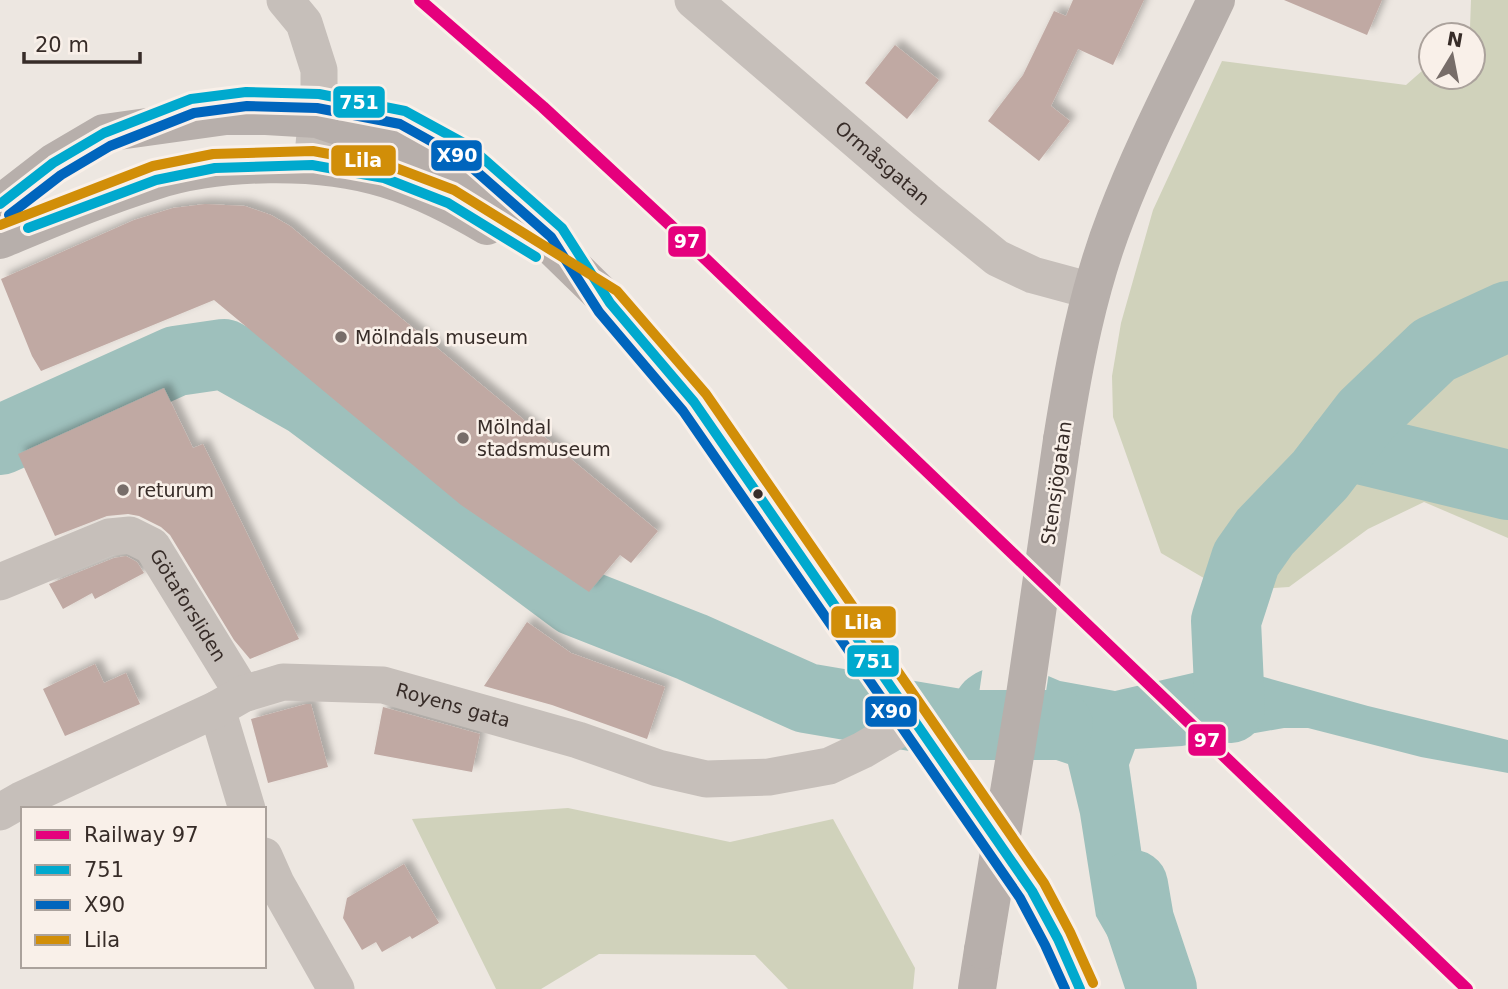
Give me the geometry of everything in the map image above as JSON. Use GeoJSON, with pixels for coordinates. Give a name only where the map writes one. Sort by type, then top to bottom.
{"type":"FeatureCollection","features":[{"type":"Feature","properties":{"kind":"street"},"geometry":{"type":"LineString","coordinates":[[285,0],[304,23],[318,70],[312,165]]}},
{"type":"Feature","properties":{"kind":"street","name":"Ormåsgatan"},"geometry":{"type":"LineString","coordinates":[[693,0],[997,258],[1033,275],[1091,290]]}},
{"type":"Feature","properties":{"kind":"street","name":"Stensjögatan"},"geometry":{"type":"LineString","coordinates":[[977,989],[1025,695],[1062,440],[1091,290],[1139,159],[1216,0]]}},
{"type":"Feature","properties":{"kind":"street"},"geometry":{"type":"LineString","coordinates":[[0,204],[53,163],[104,133],[226,116],[317,119],[394,145],[522,217],[610,303],[694,402],[1032,891],[1058,939],[1080,989]]}},
{"type":"Feature","properties":{"kind":"street"},"geometry":{"type":"LineString","coordinates":[[0,240],[156,180],[215,167],[312,165],[384,178],[449,203],[610,303]]}},
{"type":"Feature","properties":{"kind":"street","name":"Götaforsliden"},"geometry":{"type":"LineString","coordinates":[[0,582],[109,537],[130,535],[152,546],[230,701],[247,807]]}},
{"type":"Feature","properties":{"kind":"street","name":"Royens gata"},"geometry":{"type":"LineString","coordinates":[[0,812],[230,701],[283,682],[383,685],[578,740],[657,768],[706,779],[769,777],[829,765],[863,750],[922,732]]}},
{"type":"Feature","properties":{"kind":"street"},"geometry":{"type":"LineString","coordinates":[[266,860],[336,989]]}},
{"type":"Feature","properties":{"kind":"green space"},"geometry":{"type":"Polygon","coordinates":[[[1471,0],[1508,0],[1508,538],[1424,502],[1368,529],[1289,587],[1226,591],[1161,553],[1113,417],[1112,376],[1121,323],[1153,210],[1222,61],[1406,85],[1417,75],[1417,91],[1487,91],[1487,21],[1470,21],[1471,0]]]}},
{"type":"Feature","properties":{"kind":"green space"},"geometry":{"type":"Polygon","coordinates":[[[568,808],[730,842],[833,819],[915,968],[913,989],[788,989],[755,955],[599,954],[541,989],[496,989],[412,819],[568,808]]]}},
{"type":"Feature","properties":{"kind":"water"},"geometry":{"type":"Polygon","coordinates":[[[1011,660],[1060,681],[1115,691],[1210,669],[1264,677],[1508,740],[1508,773],[1421,757],[1308,728],[1284,728],[1182,746],[1135,749],[1129,765],[1143,863],[1174,954],[1149,989],[1138,989],[1096,916],[1080,814],[1068,764],[964,729],[950,710],[959,688],[965,681],[980,671],[1011,660]]]}},
{"type":"Feature","properties":{"kind":"pier"},"geometry":{"type":"Polygon","coordinates":[[[1011,657],[1049,672],[1036,757],[973,736],[983,666],[1011,657]]]}},
{"type":"Feature","properties":{"kind":"building"},"geometry":{"type":"Polygon","coordinates":[[[1073,0],[1144,0],[1113,65],[1078,49],[1051,106],[1070,121],[1039,161],[988,121],[1023,75],[1054,11],[1066,16],[1073,0]]]}},
{"type":"Feature","properties":{"kind":"building"},"geometry":{"type":"Polygon","coordinates":[[[1284,0],[1382,0],[1367,35],[1284,0]]]}},
{"type":"Feature","properties":{"kind":"building"},"geometry":{"type":"Polygon","coordinates":[[[895,45],[939,80],[907,119],[865,83],[895,45]]]}},
{"type":"Feature","properties":{"kind":"building","name":"Mölndal stadsmuseum"},"geometry":{"type":"Polygon","coordinates":[[[205,204],[245,206],[271,215],[290,226],[658,531],[631,563],[620,555],[589,592],[461,505],[214,300],[41,371],[32,356],[1,279],[134,220],[173,208],[205,204]]]}},
{"type":"Feature","properties":{"kind":"building"},"geometry":{"type":"Polygon","coordinates":[[[164,388],[193,448],[203,444],[299,639],[250,659],[234,640],[170,535],[161,527],[139,516],[107,516],[55,536],[18,454],[164,388]]]}},
{"type":"Feature","properties":{"kind":"building"},"geometry":{"type":"Polygon","coordinates":[[[126,556],[137,562],[144,573],[95,599],[92,593],[63,609],[49,584],[114,558],[126,556]]]}},
{"type":"Feature","properties":{"kind":"building"},"geometry":{"type":"Polygon","coordinates":[[[527,622],[571,653],[665,687],[647,739],[552,705],[484,686],[527,622]]]}},
{"type":"Feature","properties":{"kind":"building"},"geometry":{"type":"Polygon","coordinates":[[[95,664],[104,683],[126,673],[140,704],[65,736],[43,689],[95,664]]]}},
{"type":"Feature","properties":{"kind":"building"},"geometry":{"type":"Polygon","coordinates":[[[311,704],[328,767],[268,783],[251,719],[311,704]]]}},
{"type":"Feature","properties":{"kind":"building"},"geometry":{"type":"Polygon","coordinates":[[[383,707],[480,734],[472,772],[374,754],[383,707]]]}},
{"type":"Feature","properties":{"kind":"building"},"geometry":{"type":"Polygon","coordinates":[[[404,864],[439,923],[382,952],[376,942],[362,950],[343,918],[347,898],[404,864]]]}},
{"type":"Feature","properties":{"kind":"waterway"},"geometry":{"type":"LineString","coordinates":[[1230,708],[1226,621],[1246,559],[1265,532],[1320,475],[1366,415],[1434,350],[1508,316]]}},
{"type":"Feature","properties":{"kind":"waterway"},"geometry":{"type":"LineString","coordinates":[[0,440],[176,361],[224,354],[307,401],[575,601],[692,647],[806,698],[965,725],[1058,725]]}},
{"type":"Feature","properties":{"kind":"waterway"},"geometry":{"type":"LineString","coordinates":[[1343,445],[1508,485]]}},
{"type":"Feature","properties":{"kind":"waterway"},"geometry":{"type":"LineString","coordinates":[[1133,885],[1139,920],[1162,989]]}},
{"type":"Feature","properties":{"kind":"rail line","name":"97"},"geometry":{"type":"LineString","coordinates":[[420,0],[543,107],[669,224],[1467,989]]}},
{"type":"Feature","properties":{"kind":"transit line","name":"751"},"geometry":{"type":"LineString","coordinates":[[0,204],[53,163],[104,133],[191,99],[246,92],[319,94],[405,111],[469,146],[562,228],[610,303],[694,402],[1032,891],[1058,939],[1080,989]]}},
{"type":"Feature","properties":{"kind":"transit line","name":"X90"},"geometry":{"type":"LineString","coordinates":[[9,215],[61,175],[110,146],[194,113],[247,106],[317,108],[400,124],[461,158],[551,237],[599,312],[683,411],[1020,898],[1065,989]]}},
{"type":"Feature","properties":{"kind":"transit line","name":"Lila"},"geometry":{"type":"LineString","coordinates":[[0,225],[153,166],[213,154],[313,151],[388,165],[454,190],[617,291],[706,394],[1044,883],[1093,983]]}},
{"type":"Feature","properties":{"kind":"transit line","name":"751"},"geometry":{"type":"LineString","coordinates":[[28,228],[156,180],[215,168],[312,165],[384,178],[448,203],[536,257]]}},
{"type":"Feature","properties":{"kind":"place","name":"Mölndals museum"},"geometry":{"type":"Point","coordinates":[341,337]}},
{"type":"Feature","properties":{"kind":"place","name":"Mölndal stadsmuseum"},"geometry":{"type":"Point","coordinates":[463,438]}},
{"type":"Feature","properties":{"kind":"place","name":"returum"},"geometry":{"type":"Point","coordinates":[123,490]}}]}
